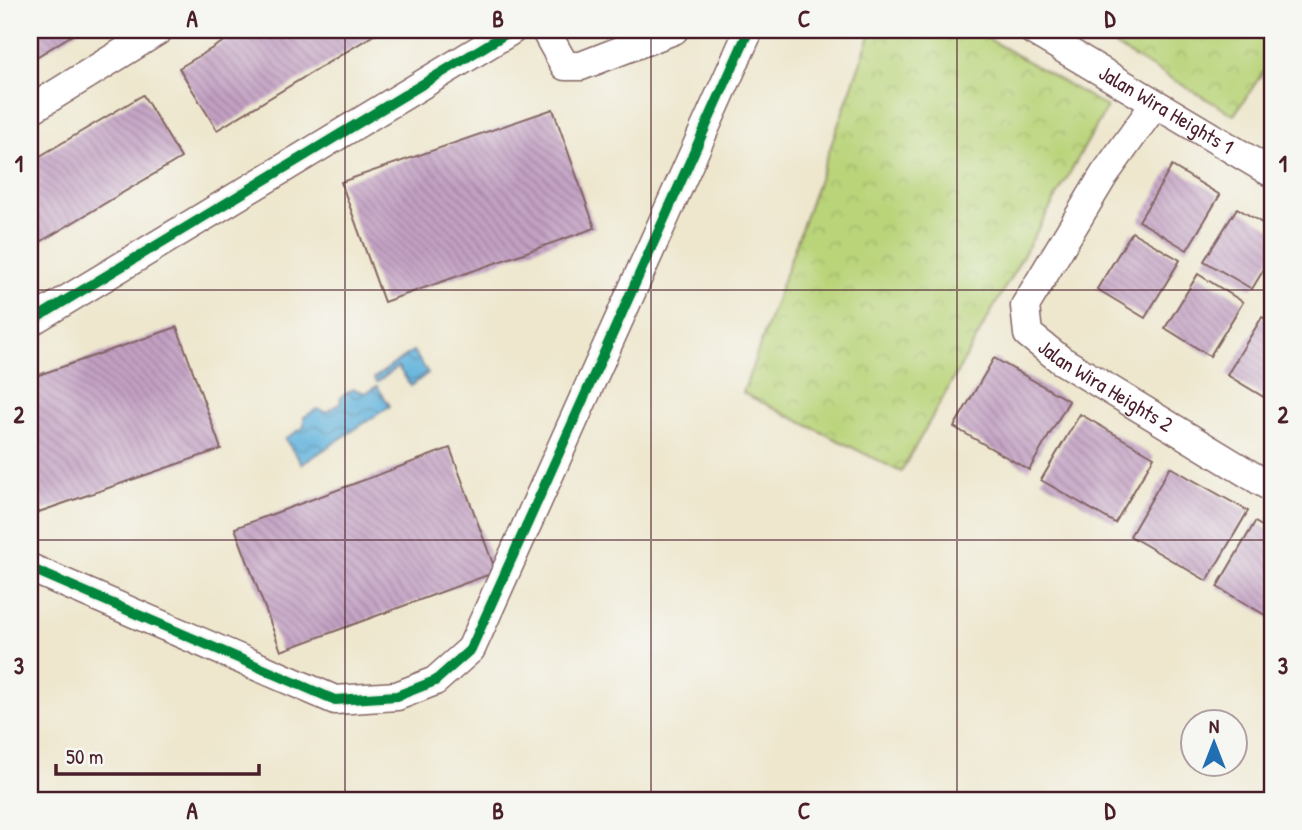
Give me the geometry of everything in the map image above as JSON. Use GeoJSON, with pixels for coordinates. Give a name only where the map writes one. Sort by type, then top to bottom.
{"type":"FeatureCollection","features":[{"type":"Feature","properties":{"kind":"street"},"geometry":{"type":"LineString","coordinates":[[30,110],[159,30]]}},
{"type":"Feature","properties":{"kind":"street"},"geometry":{"type":"LineString","coordinates":[[30,322],[512,30]]}},
{"type":"Feature","properties":{"kind":"street"},"geometry":{"type":"LineString","coordinates":[[545,30],[565,66],[581,66],[674,30]]}},
{"type":"Feature","properties":{"kind":"street"},"geometry":{"type":"LineString","coordinates":[[30,568],[335,700],[397,696],[435,681],[471,649],[749,30]]}},
{"type":"Feature","properties":{"kind":"street","name":"Jalan Wira Heights 1"},"geometry":{"type":"LineString","coordinates":[[1032,30],[1272,173]]}},
{"type":"Feature","properties":{"kind":"street","name":"Jalan Wira Heights 2"},"geometry":{"type":"LineString","coordinates":[[1155,104],[1104,175],[1025,306],[1028,334],[1061,360],[1272,488]]}},
{"type":"Feature","properties":{"kind":"green space"},"geometry":{"type":"Polygon","coordinates":[[[872,30],[973,30],[1107,107],[901,472],[743,393],[872,30]]]}},
{"type":"Feature","properties":{"kind":"green space"},"geometry":{"type":"Polygon","coordinates":[[[1108,30],[1272,30],[1272,59],[1234,115],[1103,39],[1108,30]]]}},
{"type":"Feature","properties":{"kind":"water"},"geometry":{"type":"Polygon","coordinates":[[[413,351],[428,373],[411,386],[398,367],[377,382],[374,378],[413,351]]]}},
{"type":"Feature","properties":{"kind":"water"},"geometry":{"type":"Polygon","coordinates":[[[377,386],[390,406],[302,464],[285,439],[304,427],[304,417],[317,409],[326,412],[340,403],[341,397],[353,389],[366,393],[377,386]]]}},
{"type":"Feature","properties":{"kind":"building"},"geometry":{"type":"Polygon","coordinates":[[[30,30],[80,30],[30,61],[30,30]]]}},
{"type":"Feature","properties":{"kind":"building"},"geometry":{"type":"Polygon","coordinates":[[[243,30],[382,30],[217,130],[179,68],[243,30]]]}},
{"type":"Feature","properties":{"kind":"building"},"geometry":{"type":"Polygon","coordinates":[[[143,95],[181,158],[30,248],[30,162],[143,95]]]}},
{"type":"Feature","properties":{"kind":"building"},"geometry":{"type":"Polygon","coordinates":[[[553,109],[595,228],[384,302],[341,182],[553,109]]]}},
{"type":"Feature","properties":{"kind":"building"},"geometry":{"type":"Polygon","coordinates":[[[1172,166],[1220,195],[1187,250],[1139,221],[1172,166]]]}},
{"type":"Feature","properties":{"kind":"building"},"geometry":{"type":"Polygon","coordinates":[[[1237,208],[1272,229],[1272,256],[1252,289],[1204,261],[1237,208]]]}},
{"type":"Feature","properties":{"kind":"building"},"geometry":{"type":"Polygon","coordinates":[[[1132,232],[1180,260],[1145,318],[1097,289],[1132,232]]]}},
{"type":"Feature","properties":{"kind":"building"},"geometry":{"type":"Polygon","coordinates":[[[1198,274],[1243,302],[1210,356],[1165,328],[1198,274]]]}},
{"type":"Feature","properties":{"kind":"building"},"geometry":{"type":"Polygon","coordinates":[[[1262,317],[1272,323],[1272,402],[1227,375],[1262,317]]]}},
{"type":"Feature","properties":{"kind":"building"},"geometry":{"type":"Polygon","coordinates":[[[177,327],[221,449],[30,515],[30,378],[177,327]]]}},
{"type":"Feature","properties":{"kind":"building"},"geometry":{"type":"Polygon","coordinates":[[[994,358],[1069,401],[1029,470],[954,427],[994,358]]]}},
{"type":"Feature","properties":{"kind":"building"},"geometry":{"type":"Polygon","coordinates":[[[1080,414],[1154,457],[1115,523],[1041,480],[1080,414]]]}},
{"type":"Feature","properties":{"kind":"building"},"geometry":{"type":"Polygon","coordinates":[[[450,448],[496,572],[281,651],[235,528],[450,448]]]}},
{"type":"Feature","properties":{"kind":"building"},"geometry":{"type":"Polygon","coordinates":[[[1170,467],[1248,511],[1207,581],[1130,536],[1170,467]]]}},
{"type":"Feature","properties":{"kind":"building"},"geometry":{"type":"Polygon","coordinates":[[[1255,522],[1272,532],[1272,619],[1217,587],[1255,522]]]}},
{"type":"Feature","properties":{"kind":"cycle path"},"geometry":{"type":"LineString","coordinates":[[30,322],[512,30]]}},
{"type":"Feature","properties":{"kind":"cycle path"},"geometry":{"type":"LineString","coordinates":[[30,568],[335,700],[397,696],[435,681],[471,649],[749,30]]}}]}
